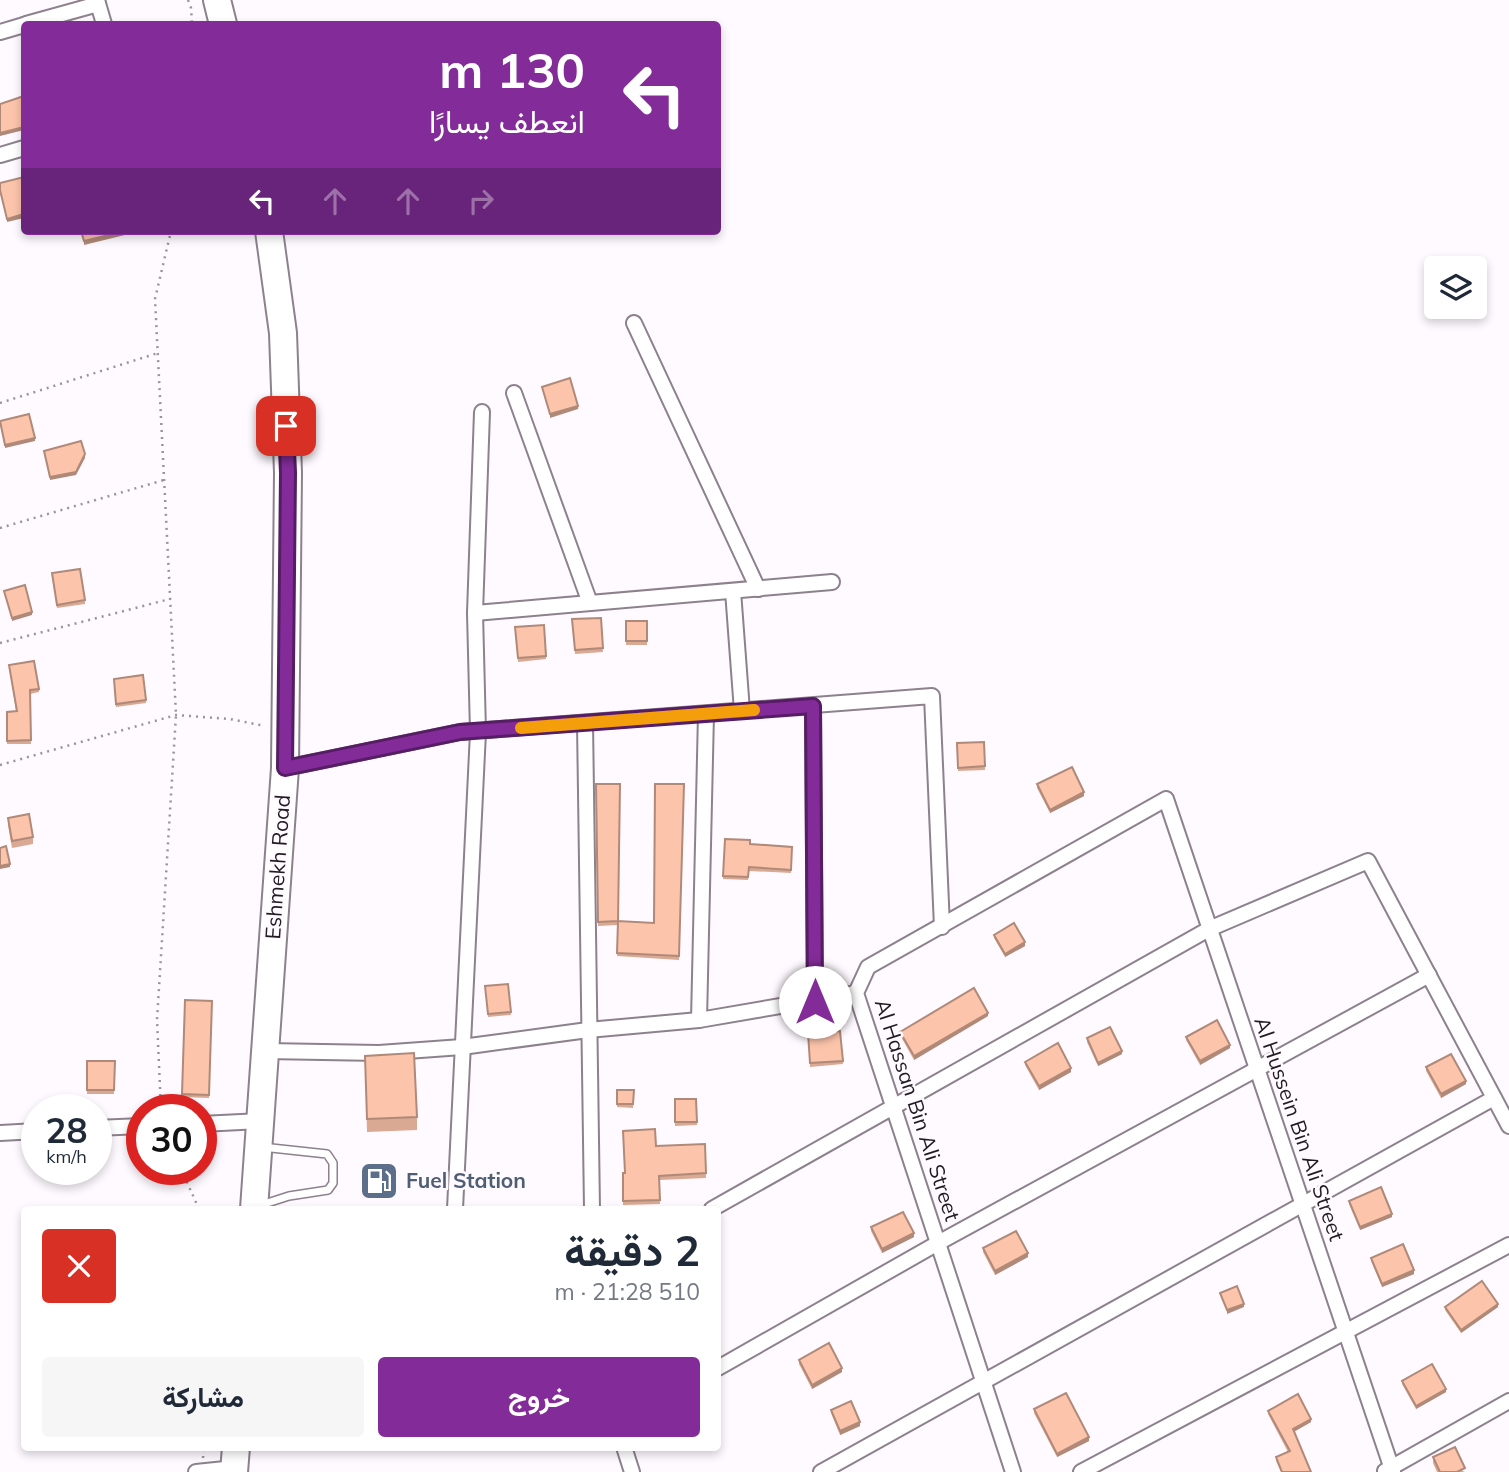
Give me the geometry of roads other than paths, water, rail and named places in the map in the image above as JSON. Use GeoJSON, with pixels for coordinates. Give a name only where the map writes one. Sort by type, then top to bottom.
{"type":"FeatureCollection","features":[{"type":"Feature","properties":{"kind":"highway"},"geometry":{"type":"LineString","coordinates":[[217,0],[222,21]]}},
{"type":"Feature","properties":{"kind":"highway","name":"Eshmekh Road"},"geometry":{"type":"LineString","coordinates":[[254,1206],[286,730],[288,473],[283,333],[271,235]]}},
{"type":"Feature","properties":{"kind":"street"},"geometry":{"type":"LineString","coordinates":[[38,21],[97,2],[103,21]]}},
{"type":"Feature","properties":{"kind":"street"},"geometry":{"type":"LineString","coordinates":[[0,32],[21,26]]}},
{"type":"Feature","properties":{"kind":"street"},"geometry":{"type":"LineString","coordinates":[[0,155],[21,149]]}},
{"type":"Feature","properties":{"kind":"street"},"geometry":{"type":"LineString","coordinates":[[634,323],[758,589]]}},
{"type":"Feature","properties":{"kind":"street"},"geometry":{"type":"LineString","coordinates":[[514,393],[590,603]]}},
{"type":"Feature","properties":{"kind":"street"},"geometry":{"type":"LineString","coordinates":[[455,1206],[478,732],[475,613],[482,412]]}},
{"type":"Feature","properties":{"kind":"street"},"geometry":{"type":"LineString","coordinates":[[475,613],[832,582]]}},
{"type":"Feature","properties":{"kind":"street"},"geometry":{"type":"LineString","coordinates":[[733,591],[742,711]]}},
{"type":"Feature","properties":{"kind":"street"},"geometry":{"type":"LineString","coordinates":[[285,768],[447,734],[932,696],[942,927]]}},
{"type":"Feature","properties":{"kind":"street"},"geometry":{"type":"LineString","coordinates":[[813,706],[815,1002]]}},
{"type":"Feature","properties":{"kind":"street"},"geometry":{"type":"LineString","coordinates":[[699,1020],[706,714]]}},
{"type":"Feature","properties":{"kind":"street"},"geometry":{"type":"LineString","coordinates":[[585,723],[592,1206]]}},
{"type":"Feature","properties":{"kind":"street","name":"Al Hassan Bin Ali Street"},"geometry":{"type":"LineString","coordinates":[[1013,1472],[856,993],[868,967],[1166,799]]}},
{"type":"Feature","properties":{"kind":"street","name":"Al Hussein Bin Ali Street"},"geometry":{"type":"LineString","coordinates":[[1166,799],[1389,1470]]}},
{"type":"Feature","properties":{"kind":"street"},"geometry":{"type":"LineString","coordinates":[[717,1206],[1209,929],[1368,862],[1509,1126]]}},
{"type":"Feature","properties":{"kind":"street"},"geometry":{"type":"LineString","coordinates":[[721,1365],[938,1243],[1429,975]]}},
{"type":"Feature","properties":{"kind":"street"},"geometry":{"type":"LineString","coordinates":[[266,1051],[379,1052],[462,1048],[588,1030],[699,1020],[856,993]]}},
{"type":"Feature","properties":{"kind":"street"},"geometry":{"type":"LineString","coordinates":[[821,1472],[1494,1098]]}},
{"type":"Feature","properties":{"kind":"street"},"geometry":{"type":"LineString","coordinates":[[217,1127],[259,1134]]}},
{"type":"Feature","properties":{"kind":"street"},"geometry":{"type":"LineString","coordinates":[[0,1133],[21,1132]]}},
{"type":"Feature","properties":{"kind":"street"},"geometry":{"type":"LineString","coordinates":[[1081,1472],[1509,1245]]}},
{"type":"Feature","properties":{"kind":"street"},"geometry":{"type":"LineString","coordinates":[[1389,1470],[1509,1401]]}},
{"type":"Feature","properties":{"kind":"street"},"geometry":{"type":"LineString","coordinates":[[625,1451],[632,1472]]}},
{"type":"Feature","properties":{"kind":"street"},"geometry":{"type":"LineString","coordinates":[[196,1472],[235,1462]]}},
{"type":"Feature","properties":{"kind":"lane"},"geometry":{"type":"LineString","coordinates":[[259,1134],[327,1154],[333,1163],[331,1187],[324,1191],[289,1196],[260,1206]]}},
{"type":"Feature","properties":{"kind":"place","name":"Fuel Station"},"geometry":{"type":"Point","coordinates":[379,1181]}}]}
